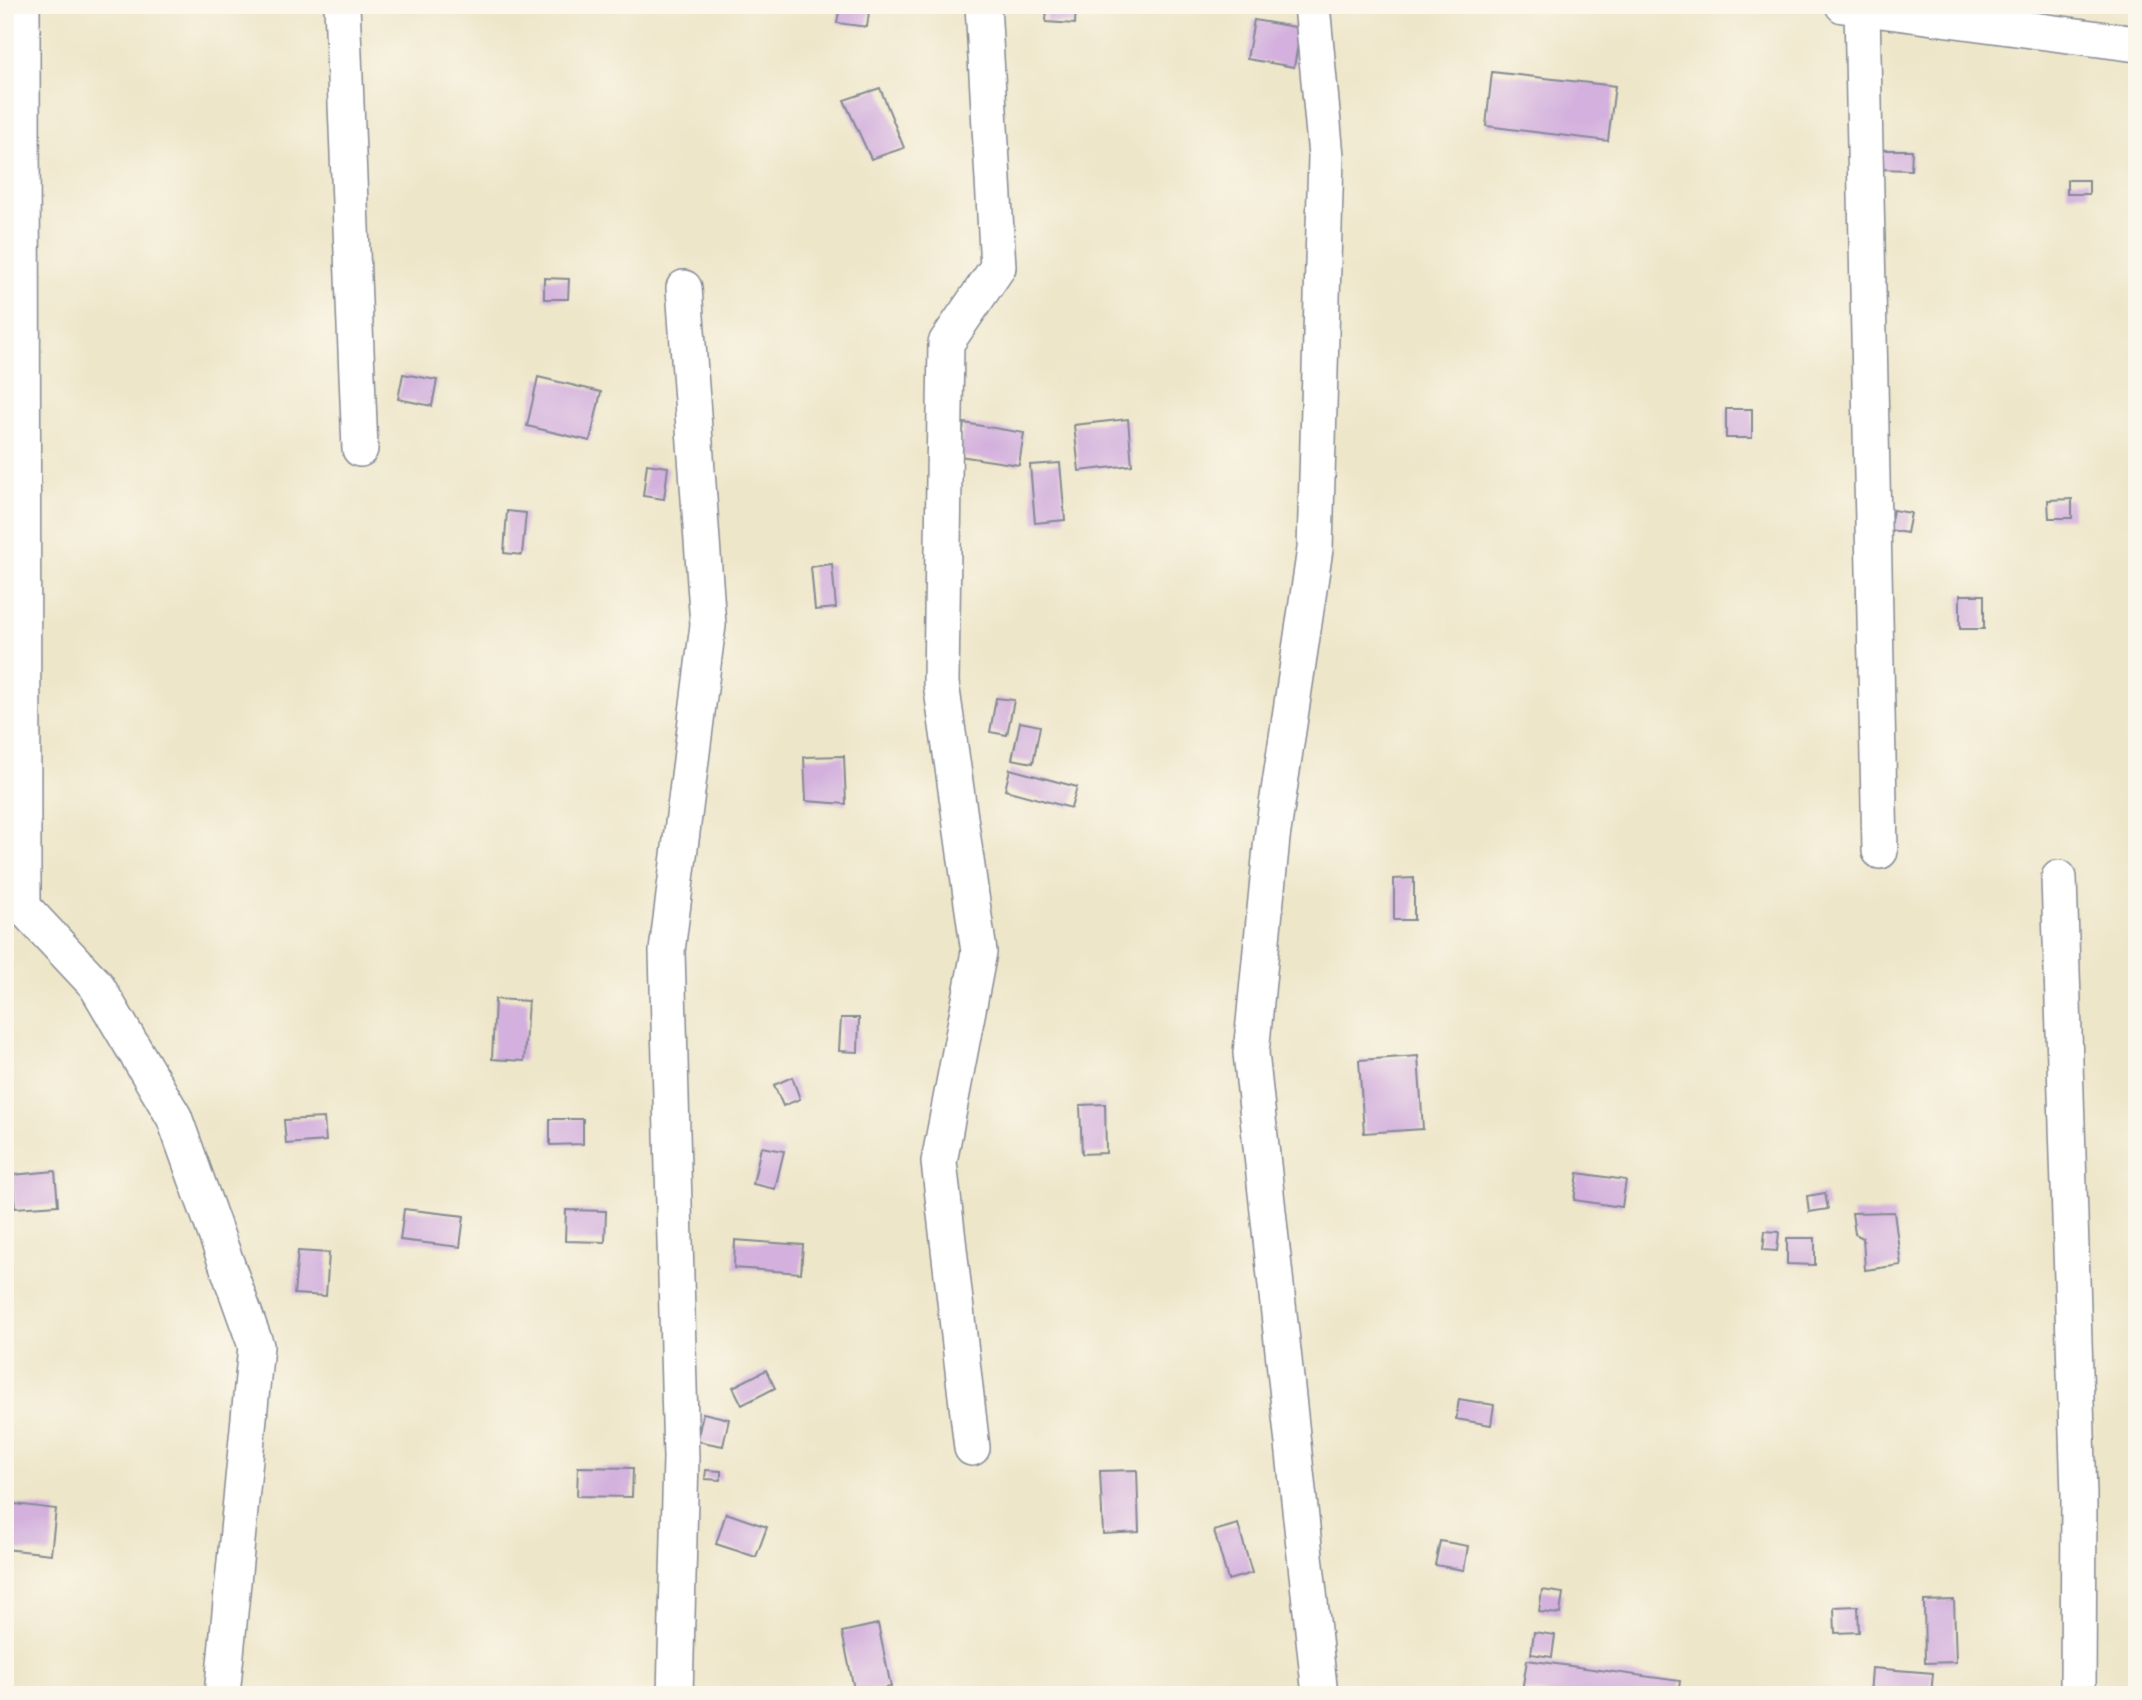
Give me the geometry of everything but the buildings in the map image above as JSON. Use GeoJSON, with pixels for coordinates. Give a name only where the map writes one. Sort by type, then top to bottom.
{"type":"FeatureCollection","features":[{"type":"Feature","properties":{"kind":"street"},"geometry":{"type":"LineString","coordinates":[[22,5],[23,907],[96,985],[174,1117],[256,1346],[222,1695]]}},
{"type":"Feature","properties":{"kind":"street"},"geometry":{"type":"LineString","coordinates":[[342,5],[360,449]]}},
{"type":"Feature","properties":{"kind":"street"},"geometry":{"type":"LineString","coordinates":[[972,1448],[939,1161],[979,952],[941,683],[946,342],[998,267],[983,5]]}},
{"type":"Feature","properties":{"kind":"street"},"geometry":{"type":"LineString","coordinates":[[1312,5],[1326,156],[1315,549],[1272,838],[1251,1053],[1320,1695]]}},
{"type":"Feature","properties":{"kind":"street"},"geometry":{"type":"LineString","coordinates":[[1880,851],[1867,364],[1853,7],[2137,44]]}},
{"type":"Feature","properties":{"kind":"street"},"geometry":{"type":"LineString","coordinates":[[675,1695],[681,1458],[667,951],[708,625],[684,288]]}},
{"type":"Feature","properties":{"kind":"street"},"geometry":{"type":"LineString","coordinates":[[2059,877],[2079,1494],[2078,1695]]}}]}
